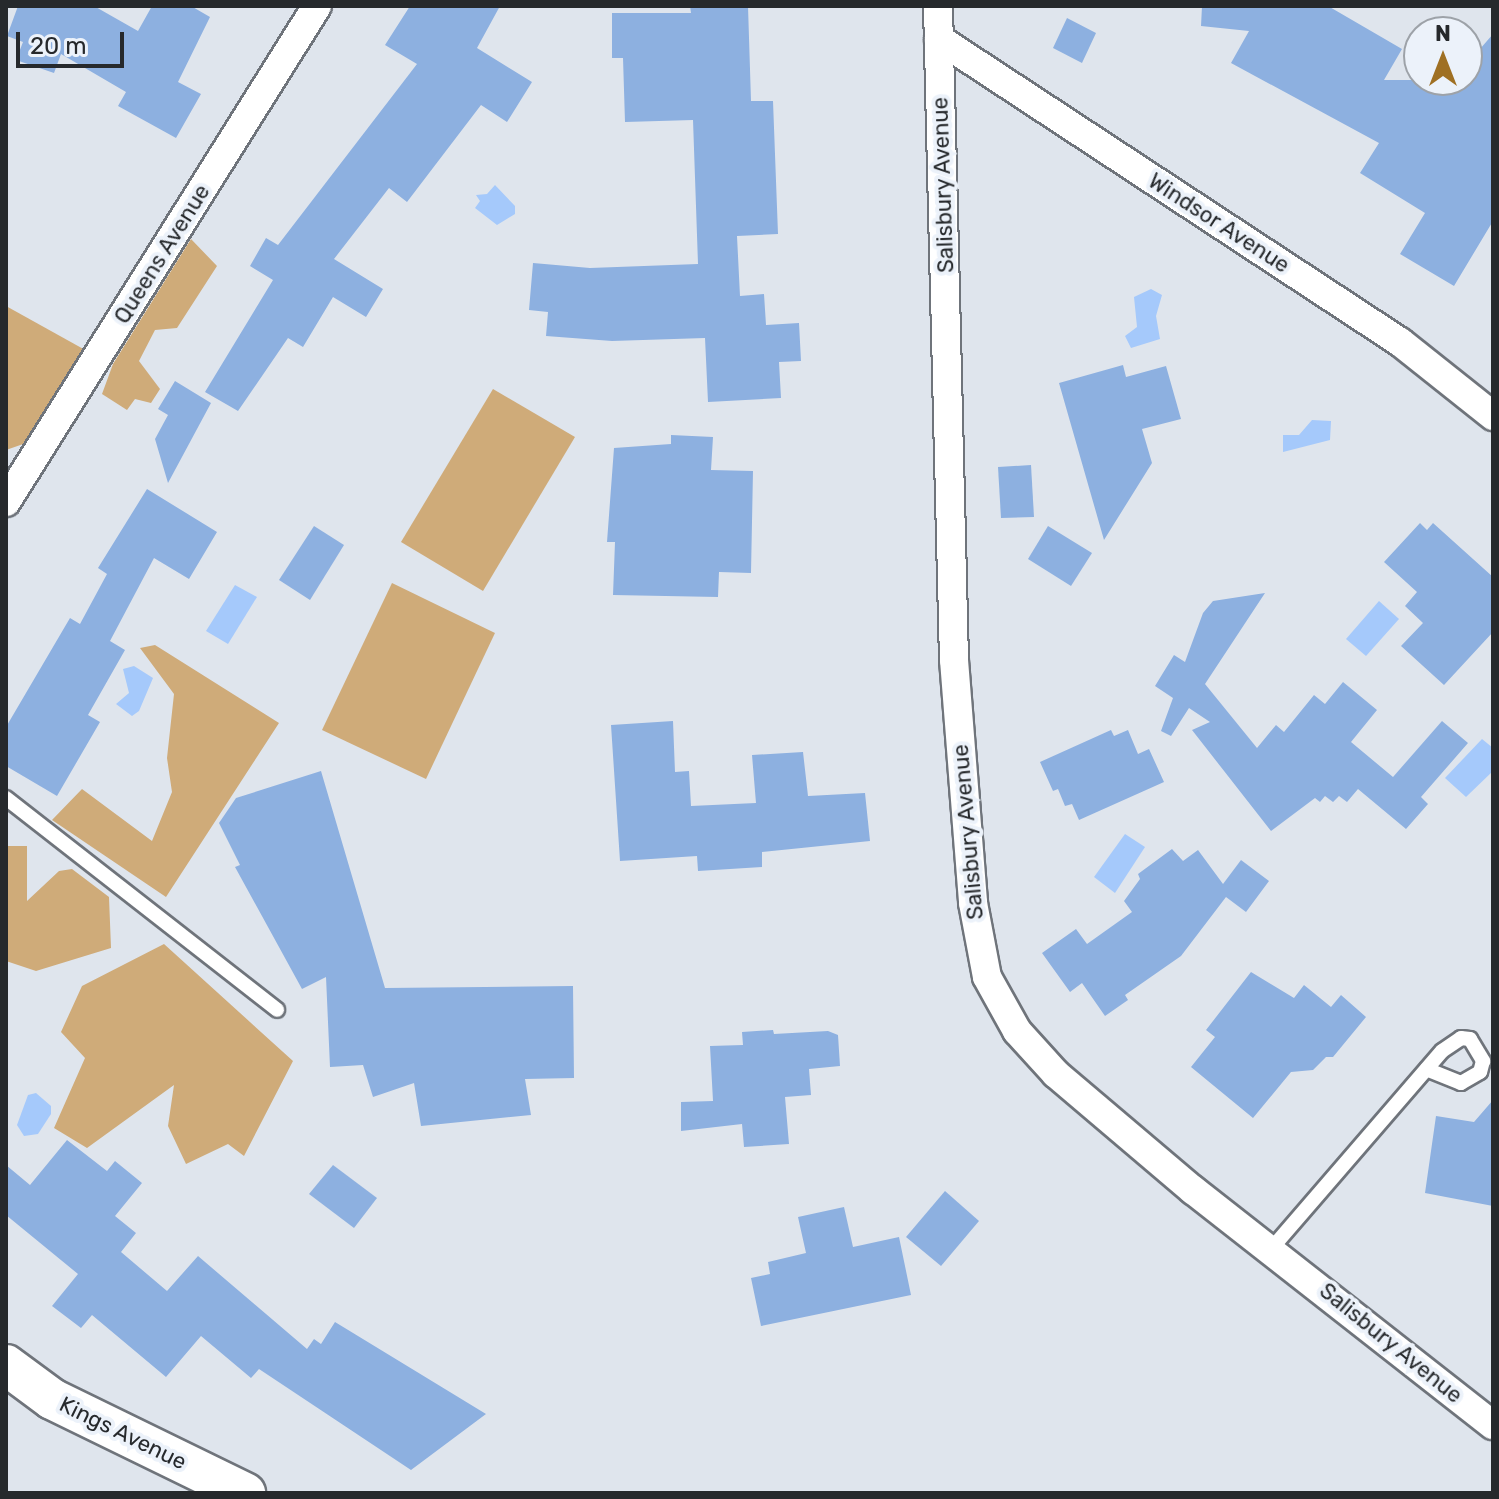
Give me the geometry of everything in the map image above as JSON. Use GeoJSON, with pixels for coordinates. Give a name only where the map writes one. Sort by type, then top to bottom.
{"type":"FeatureCollection","features":[{"type":"Feature","properties":{"kind":"street","name":"Queens Avenue"},"geometry":{"type":"LineString","coordinates":[[6,502],[317,6]]}},
{"type":"Feature","properties":{"kind":"street","name":"Salisbury Avenue"},"geometry":{"type":"LineString","coordinates":[[938,6],[954,660],[979,950],[1000,1004],[1035,1055],[1193,1190],[1272,1248],[1493,1425]]}},
{"type":"Feature","properties":{"kind":"street","name":"Windsor Avenue"},"geometry":{"type":"LineString","coordinates":[[939,39],[1400,342],[1493,416]]}},
{"type":"Feature","properties":{"kind":"street","name":"Kings Avenue"},"geometry":{"type":"LineString","coordinates":[[6,1365],[52,1399],[245,1493]]}},
{"type":"Feature","properties":{"kind":"lane"},"geometry":{"type":"LineString","coordinates":[[6,798],[277,1010]]}},
{"type":"Feature","properties":{"kind":"lane"},"geometry":{"type":"LineString","coordinates":[[1272,1248],[1313,1194],[1374,1134],[1427,1069]]}},
{"type":"Feature","properties":{"kind":"shaded area"},"geometry":{"type":"Polygon","coordinates":[[[191,239],[217,266],[177,328],[155,330],[139,361],[160,389],[151,403],[135,399],[127,410],[102,394],[113,364],[191,239]]]}},
{"type":"Feature","properties":{"kind":"shaded area"},"geometry":{"type":"Polygon","coordinates":[[[6,306],[87,351],[29,442],[6,450],[6,306]]]}},
{"type":"Feature","properties":{"kind":"shaded area"},"geometry":{"type":"Polygon","coordinates":[[[493,389],[575,437],[483,591],[401,542],[493,389]]]}},
{"type":"Feature","properties":{"kind":"shaded area"},"geometry":{"type":"Polygon","coordinates":[[[392,583],[495,633],[426,779],[322,730],[392,583]]]}},
{"type":"Feature","properties":{"kind":"shaded area"},"geometry":{"type":"Polygon","coordinates":[[[155,645],[279,723],[166,897],[52,820],[82,789],[152,841],[172,792],[167,758],[174,694],[140,648],[155,645]]]}},
{"type":"Feature","properties":{"kind":"shaded area"},"geometry":{"type":"Polygon","coordinates":[[[6,846],[27,846],[27,901],[59,871],[72,869],[109,897],[111,948],[36,971],[6,961],[6,846]]]}},
{"type":"Feature","properties":{"kind":"shaded area"},"geometry":{"type":"Polygon","coordinates":[[[164,944],[293,1061],[244,1156],[228,1144],[186,1164],[168,1126],[174,1085],[87,1148],[54,1128],[85,1058],[61,1032],[82,986],[164,944]]]}},
{"type":"Feature","properties":{"kind":"water"},"geometry":{"type":"Polygon","coordinates":[[[495,185],[515,206],[515,214],[497,225],[475,208],[480,201],[476,195],[487,194],[495,185]]]}},
{"type":"Feature","properties":{"kind":"water"},"geometry":{"type":"Polygon","coordinates":[[[1151,289],[1162,295],[1156,316],[1160,339],[1131,348],[1125,336],[1137,327],[1134,297],[1151,289]]]}},
{"type":"Feature","properties":{"kind":"water"},"geometry":{"type":"Polygon","coordinates":[[[1312,420],[1331,421],[1330,440],[1283,452],[1283,435],[1299,435],[1312,420]]]}},
{"type":"Feature","properties":{"kind":"water"},"geometry":{"type":"Polygon","coordinates":[[[235,585],[257,597],[228,644],[206,631],[235,585]]]}},
{"type":"Feature","properties":{"kind":"water"},"geometry":{"type":"Polygon","coordinates":[[[1379,601],[1399,619],[1366,656],[1346,639],[1379,601]]]}},
{"type":"Feature","properties":{"kind":"water"},"geometry":{"type":"Polygon","coordinates":[[[134,666],[153,678],[139,711],[132,716],[116,704],[129,693],[123,669],[134,666]]]}},
{"type":"Feature","properties":{"kind":"water"},"geometry":{"type":"Polygon","coordinates":[[[1482,739],[1493,748],[1493,771],[1466,797],[1445,778],[1482,739]]]}},
{"type":"Feature","properties":{"kind":"water"},"geometry":{"type":"Polygon","coordinates":[[[1125,834],[1145,847],[1115,893],[1094,877],[1125,834]]]}},
{"type":"Feature","properties":{"kind":"water"},"geometry":{"type":"Polygon","coordinates":[[[36,1093],[51,1106],[51,1114],[38,1134],[24,1136],[17,1125],[28,1095],[36,1093]]]}},
{"type":"Feature","properties":{"kind":"building"},"geometry":{"type":"Polygon","coordinates":[[[18,6],[94,6],[138,31],[152,6],[191,6],[210,17],[178,82],[201,94],[176,138],[118,106],[126,92],[61,54],[54,73],[16,60],[23,42],[7,36],[18,6]]]}},
{"type":"Feature","properties":{"kind":"building"},"geometry":{"type":"Polygon","coordinates":[[[410,6],[500,6],[477,48],[532,82],[507,122],[481,105],[407,202],[389,188],[334,259],[383,289],[366,317],[333,297],[303,347],[288,338],[238,411],[205,392],[273,280],[250,266],[266,238],[278,245],[417,64],[385,45],[410,6]]]}},
{"type":"Feature","properties":{"kind":"building"},"geometry":{"type":"Polygon","coordinates":[[[690,6],[748,6],[751,101],[773,101],[778,234],[737,236],[740,296],[764,294],[766,325],[799,323],[801,361],[779,362],[781,398],[708,402],[705,338],[612,341],[546,336],[548,312],[529,310],[533,263],[590,268],[698,264],[693,120],[625,122],[623,58],[612,58],[612,13],[691,13],[690,6]]]}},
{"type":"Feature","properties":{"kind":"building"},"geometry":{"type":"Polygon","coordinates":[[[1202,6],[1328,6],[1402,49],[1384,80],[1403,80],[1403,96],[1483,96],[1483,46],[1493,34],[1493,221],[1454,286],[1400,254],[1425,213],[1360,173],[1379,143],[1231,63],[1249,31],[1201,26],[1202,6]]]}},
{"type":"Feature","properties":{"kind":"building"},"geometry":{"type":"Polygon","coordinates":[[[1067,18],[1096,33],[1082,63],[1053,48],[1067,18]]]}},
{"type":"Feature","properties":{"kind":"building"},"geometry":{"type":"Polygon","coordinates":[[[1123,365],[1126,377],[1166,366],[1181,419],[1142,429],[1152,463],[1104,540],[1059,383],[1123,365]]]}},
{"type":"Feature","properties":{"kind":"building"},"geometry":{"type":"Polygon","coordinates":[[[175,381],[211,403],[168,483],[155,439],[168,415],[158,409],[175,381]]]}},
{"type":"Feature","properties":{"kind":"building"},"geometry":{"type":"Polygon","coordinates":[[[671,435],[713,437],[711,470],[753,471],[751,573],[719,572],[718,597],[613,595],[615,542],[607,542],[614,448],[671,444],[671,435]]]}},
{"type":"Feature","properties":{"kind":"building"},"geometry":{"type":"Polygon","coordinates":[[[1031,465],[1034,517],[1001,518],[998,467],[1031,465]]]}},
{"type":"Feature","properties":{"kind":"building"},"geometry":{"type":"Polygon","coordinates":[[[147,489],[217,532],[189,579],[154,558],[110,641],[125,650],[88,715],[100,722],[57,796],[6,766],[6,727],[70,618],[80,624],[107,574],[98,568],[147,489]]]}},
{"type":"Feature","properties":{"kind":"building"},"geometry":{"type":"Polygon","coordinates":[[[1420,523],[1427,530],[1433,523],[1493,577],[1493,632],[1444,685],[1401,646],[1423,623],[1405,606],[1417,592],[1384,562],[1420,523]]]}},
{"type":"Feature","properties":{"kind":"building"},"geometry":{"type":"Polygon","coordinates":[[[314,526],[344,545],[310,600],[279,580],[314,526]]]}},
{"type":"Feature","properties":{"kind":"building"},"geometry":{"type":"Polygon","coordinates":[[[1048,526],[1092,553],[1071,586],[1028,559],[1048,526]]]}},
{"type":"Feature","properties":{"kind":"building"},"geometry":{"type":"Polygon","coordinates":[[[1265,593],[1205,684],[1257,748],[1276,725],[1284,732],[1314,695],[1325,704],[1343,682],[1377,710],[1351,742],[1393,777],[1442,721],[1468,743],[1421,797],[1428,804],[1406,829],[1358,789],[1347,802],[1339,796],[1333,802],[1325,796],[1320,802],[1315,798],[1271,831],[1192,730],[1210,722],[1189,708],[1171,736],[1161,731],[1173,698],[1155,686],[1174,655],[1185,662],[1203,613],[1213,601],[1265,593]]]}},
{"type":"Feature","properties":{"kind":"building"},"geometry":{"type":"Polygon","coordinates":[[[673,721],[675,772],[689,771],[691,806],[756,803],[752,755],[803,752],[808,796],[865,793],[870,841],[762,852],[762,867],[698,871],[697,856],[620,861],[611,725],[673,721]]]}},
{"type":"Feature","properties":{"kind":"building"},"geometry":{"type":"Polygon","coordinates":[[[1111,730],[1114,736],[1128,730],[1138,754],[1149,749],[1164,782],[1079,820],[1072,804],[1065,806],[1058,789],[1053,791],[1040,762],[1111,730]]]}},
{"type":"Feature","properties":{"kind":"building"},"geometry":{"type":"Polygon","coordinates":[[[321,771],[385,988],[573,986],[574,1078],[525,1079],[531,1115],[421,1126],[414,1083],[373,1097],[363,1065],[330,1067],[326,977],[302,989],[235,867],[240,865],[219,823],[236,798],[321,771]]]}},
{"type":"Feature","properties":{"kind":"building"},"geometry":{"type":"Polygon","coordinates":[[[1172,849],[1183,861],[1198,850],[1223,884],[1241,860],[1269,881],[1246,912],[1226,897],[1181,956],[1125,995],[1128,1000],[1105,1016],[1082,983],[1070,992],[1042,953],[1076,929],[1087,944],[1132,912],[1124,901],[1140,879],[1138,874],[1172,849]]]}},
{"type":"Feature","properties":{"kind":"building"},"geometry":{"type":"Polygon","coordinates":[[[1251,972],[1294,998],[1304,985],[1331,1007],[1341,995],[1366,1017],[1333,1057],[1326,1057],[1313,1070],[1291,1072],[1253,1118],[1191,1067],[1215,1037],[1206,1030],[1251,972]]]}},
{"type":"Feature","properties":{"kind":"building"},"geometry":{"type":"Polygon","coordinates":[[[773,1030],[774,1034],[828,1031],[838,1035],[840,1066],[809,1069],[811,1095],[785,1097],[789,1144],[744,1147],[742,1124],[681,1131],[681,1102],[713,1101],[710,1046],[743,1045],[742,1032],[773,1030]]]}},
{"type":"Feature","properties":{"kind":"building"},"geometry":{"type":"Polygon","coordinates":[[[1493,1100],[1493,1206],[1425,1193],[1436,1116],[1474,1122],[1493,1100]]]}},
{"type":"Feature","properties":{"kind":"building"},"geometry":{"type":"Polygon","coordinates":[[[67,1140],[107,1171],[115,1161],[142,1183],[115,1216],[136,1233],[121,1252],[167,1291],[198,1256],[307,1349],[314,1339],[321,1344],[335,1322],[486,1414],[411,1470],[259,1369],[251,1378],[201,1336],[166,1377],[92,1315],[81,1328],[52,1306],[78,1274],[6,1215],[6,1165],[30,1185],[67,1140]]]}},
{"type":"Feature","properties":{"kind":"building"},"geometry":{"type":"Polygon","coordinates":[[[333,1165],[377,1198],[354,1228],[309,1194],[333,1165]]]}},
{"type":"Feature","properties":{"kind":"building"},"geometry":{"type":"Polygon","coordinates":[[[945,1191],[979,1221],[941,1266],[906,1237],[945,1191]]]}},
{"type":"Feature","properties":{"kind":"building"},"geometry":{"type":"Polygon","coordinates":[[[844,1207],[853,1247],[899,1237],[911,1295],[761,1326],[751,1278],[770,1274],[768,1262],[806,1253],[798,1217],[844,1207]]]}}]}
